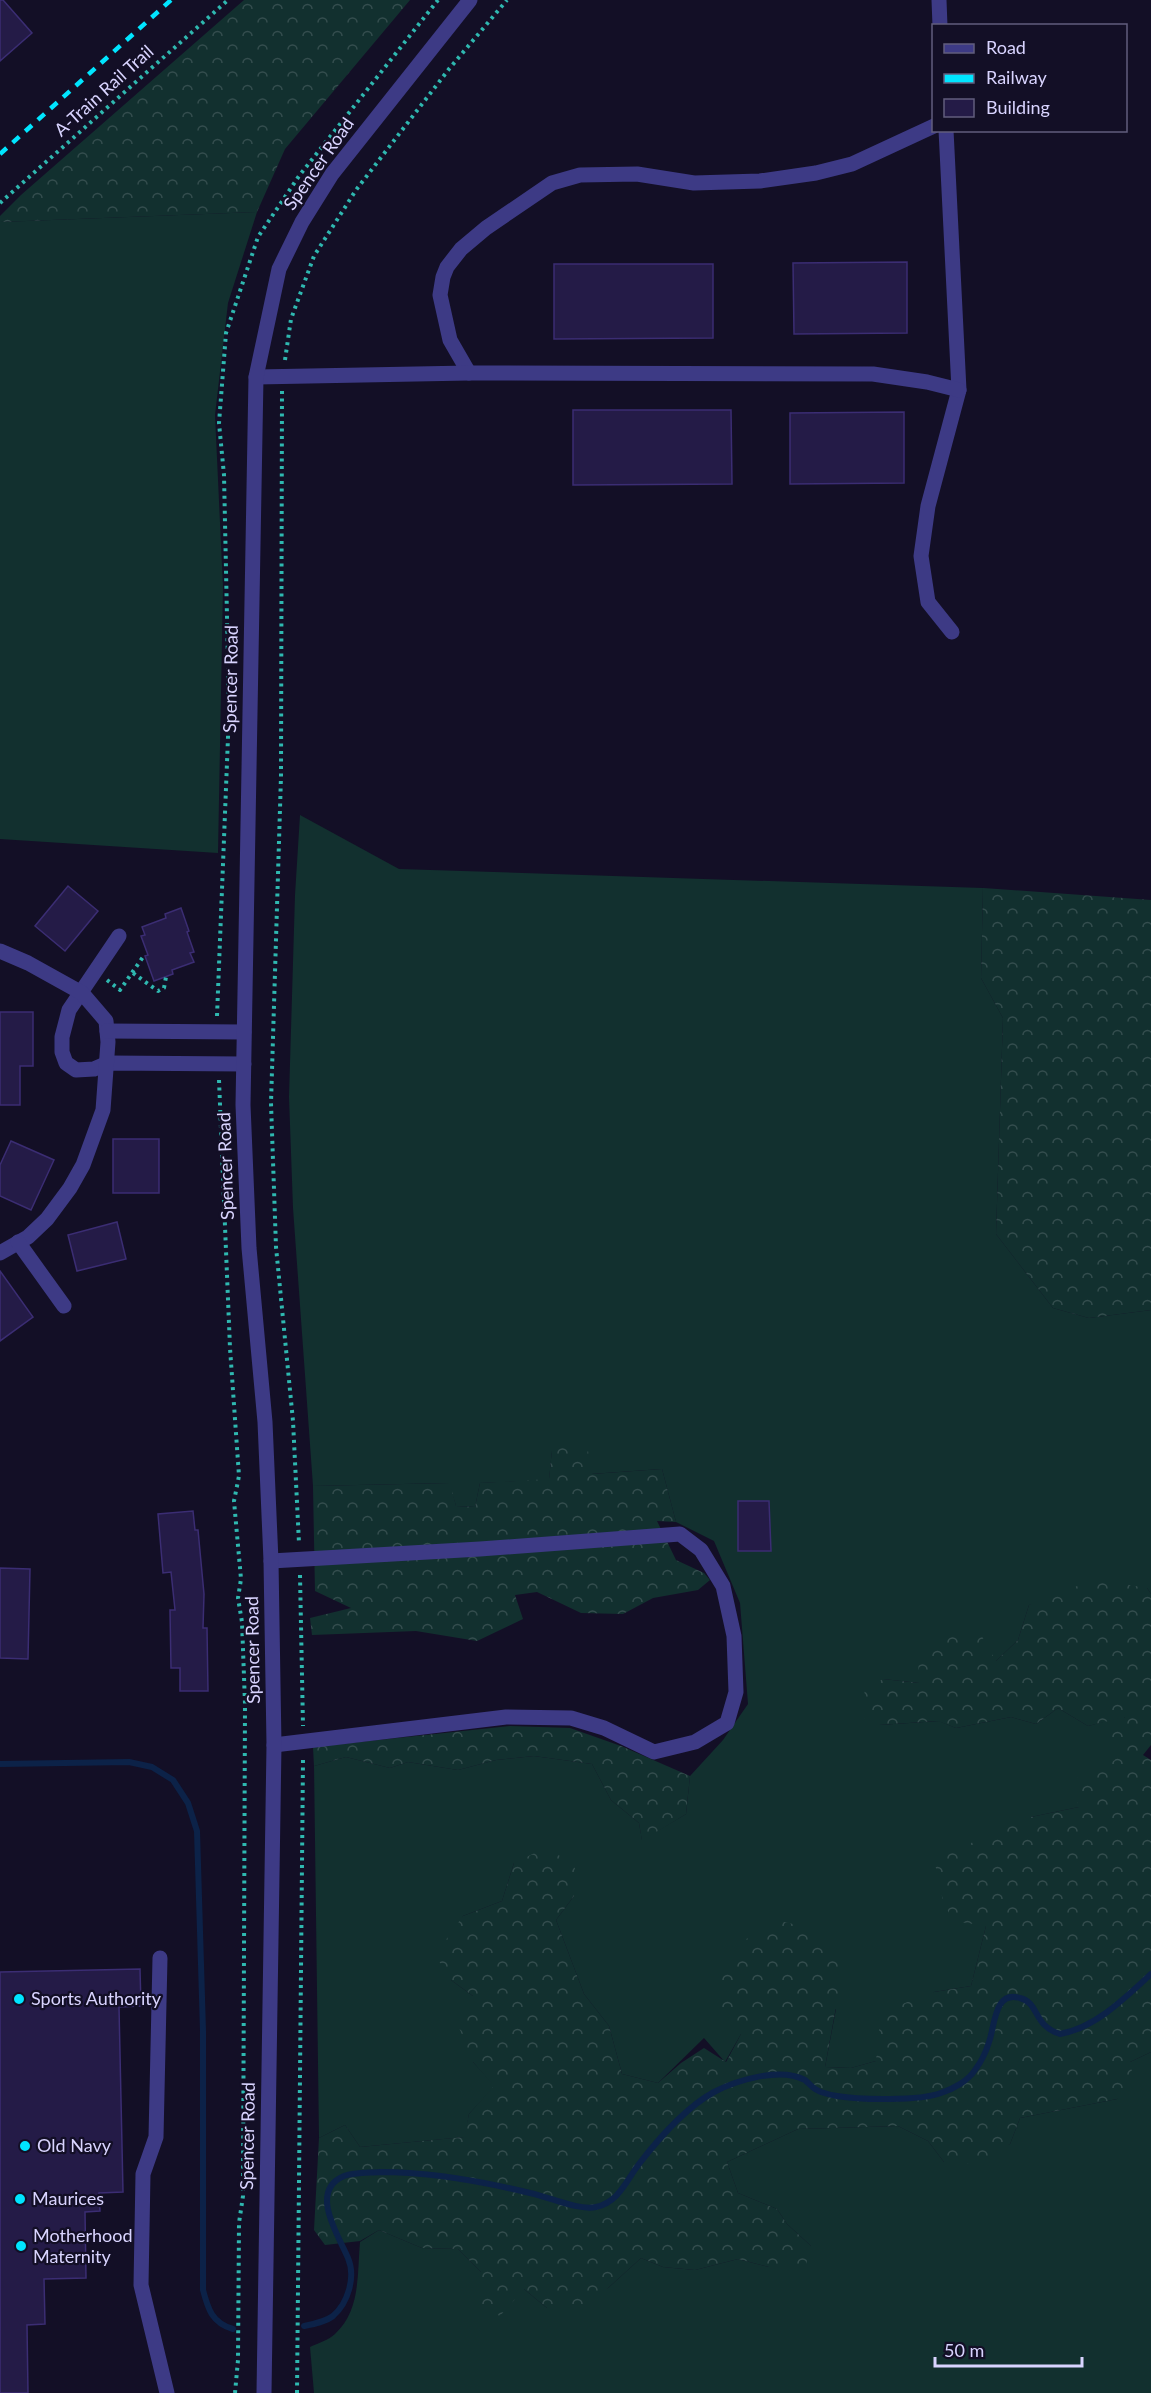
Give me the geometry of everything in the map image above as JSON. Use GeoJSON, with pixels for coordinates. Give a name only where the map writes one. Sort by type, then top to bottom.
{"type":"FeatureCollection","features":[{"type":"Feature","properties":{"kind":"street","name":"Spencer Road"},"geometry":{"type":"LineString","coordinates":[[264,2393],[274,1745],[271,1561],[265,1422],[249,1248],[244,1065],[256,377],[279,268],[302,222],[332,174],[470,0]]}},
{"type":"Feature","properties":{"kind":"street"},"geometry":{"type":"LineString","coordinates":[[939,0],[940,24]]}},
{"type":"Feature","properties":{"kind":"street"},"geometry":{"type":"LineString","coordinates":[[469,374],[450,340],[440,295],[447,267],[461,249],[486,228],[552,183],[580,175],[638,174],[694,183],[760,182],[816,173],[852,164],[932,126]]}},
{"type":"Feature","properties":{"kind":"street"},"geometry":{"type":"LineString","coordinates":[[946,132],[958,390],[928,507],[921,556],[928,602],[952,632]]}},
{"type":"Feature","properties":{"kind":"street"},"geometry":{"type":"LineString","coordinates":[[256,377],[469,374],[873,374],[927,382],[958,390]]}},
{"type":"Feature","properties":{"kind":"street"},"geometry":{"type":"LineString","coordinates":[[119,936],[69,1010],[62,1037],[62,1052],[66,1063],[76,1070],[94,1069],[108,1063],[244,1065]]}},
{"type":"Feature","properties":{"kind":"street"},"geometry":{"type":"LineString","coordinates":[[0,951],[28,963],[82,993],[106,1021],[108,1063],[104,1110],[83,1165],[70,1188],[47,1219],[0,1253]]}},
{"type":"Feature","properties":{"kind":"street"},"geometry":{"type":"LineString","coordinates":[[107,1030],[244,1032]]}},
{"type":"Feature","properties":{"kind":"street"},"geometry":{"type":"LineString","coordinates":[[18,1242],[64,1306]]}},
{"type":"Feature","properties":{"kind":"street"},"geometry":{"type":"LineString","coordinates":[[271,1561],[680,1534],[701,1550],[723,1586],[734,1636],[736,1692],[727,1724],[695,1742],[654,1752],[603,1728],[572,1718],[506,1717],[274,1745]]}},
{"type":"Feature","properties":{"kind":"street"},"geometry":{"type":"LineString","coordinates":[[160,1958],[156,2137],[142,2174],[141,2285],[167,2393]]}},
{"type":"Feature","properties":{"kind":"path","name":"A-Train Rail Trail"},"geometry":{"type":"LineString","coordinates":[[0,203],[228,0]]}},
{"type":"Feature","properties":{"kind":"path"},"geometry":{"type":"LineString","coordinates":[[297,2393],[303,1740],[293,1420],[276,1247],[271,1103],[281,776],[282,377],[291,319],[314,256],[356,190],[449,69],[507,0]]}},
{"type":"Feature","properties":{"kind":"path"},"geometry":{"type":"LineString","coordinates":[[96,972],[120,990],[143,957]]}},
{"type":"Feature","properties":{"kind":"path"},"geometry":{"type":"LineString","coordinates":[[133,973],[158,991],[164,988],[166,977]]}},
{"type":"Feature","properties":{"kind":"green space"},"geometry":{"type":"Polygon","coordinates":[[[244,0],[410,0],[285,149],[257,212],[0,222],[0,216],[21,195],[244,0]]]}},
{"type":"Feature","properties":{"kind":"green space"},"geometry":{"type":"Polygon","coordinates":[[[257,212],[228,303],[215,415],[223,587],[218,853],[0,839],[0,222],[257,212]]]}},
{"type":"Feature","properties":{"kind":"green space"},"geometry":{"type":"Polygon","coordinates":[[[300,815],[399,869],[983,888],[981,978],[1003,1018],[996,1234],[1053,1308],[1089,1318],[1151,1310],[1151,1594],[1147,1588],[1029,1605],[1018,1640],[996,1661],[919,1683],[883,1679],[879,1725],[939,1721],[956,1728],[1011,1717],[1036,1724],[1058,1708],[1088,1726],[1125,1716],[1115,1760],[1079,1807],[1031,1817],[986,1926],[971,1986],[934,1992],[876,2061],[851,2068],[825,2067],[836,2009],[741,2034],[725,2062],[704,2038],[658,2083],[622,2074],[609,2026],[584,1994],[556,1920],[574,1896],[514,1863],[502,1901],[463,1916],[451,1980],[473,1996],[473,2062],[495,2086],[469,2114],[465,2137],[360,2147],[345,2125],[319,2138],[314,1766],[346,1757],[390,1768],[408,1762],[458,1770],[496,1760],[534,1756],[592,1764],[611,1800],[639,1823],[642,1840],[686,1814],[690,1776],[723,1740],[748,1704],[740,1603],[714,1541],[676,1522],[662,1469],[591,1474],[552,1451],[549,1480],[480,1483],[475,1507],[456,1506],[449,1483],[313,1486],[293,1208],[289,1097],[295,895],[300,815]]]}},
{"type":"Feature","properties":{"kind":"green space"},"geometry":{"type":"Polygon","coordinates":[[[983,888],[1151,900],[1151,1310],[1089,1318],[1053,1308],[996,1234],[1003,1018],[981,978],[983,888]]]}},
{"type":"Feature","properties":{"kind":"green space"},"geometry":{"type":"Polygon","coordinates":[[[563,1441],[588,1451],[592,1474],[662,1469],[676,1522],[657,1521],[676,1560],[704,1573],[710,1580],[698,1590],[653,1598],[623,1614],[581,1613],[537,1592],[515,1595],[523,1619],[477,1641],[416,1631],[312,1635],[310,1618],[351,1608],[315,1591],[313,1486],[450,1483],[456,1506],[475,1507],[480,1483],[549,1479],[552,1450],[563,1441]]]}},
{"type":"Feature","properties":{"kind":"green space"},"geometry":{"type":"Polygon","coordinates":[[[1095,1579],[1147,1588],[1151,1594],[1151,1745],[1143,1755],[1151,1760],[1151,2052],[1130,2062],[1134,2082],[1117,2099],[1020,2118],[1010,2144],[976,2164],[944,2162],[928,2141],[898,2126],[798,2129],[727,2162],[738,2193],[777,2209],[787,2224],[811,2246],[805,2268],[769,2267],[738,2259],[695,2270],[663,2267],[641,2258],[608,2288],[570,2313],[547,2308],[524,2289],[500,2316],[478,2306],[481,2272],[458,2249],[422,2248],[379,2230],[360,2241],[325,2245],[314,2230],[319,2138],[345,2125],[360,2147],[464,2137],[469,2114],[494,2086],[473,2062],[458,2025],[473,1996],[451,1980],[435,1955],[463,1916],[502,1901],[514,1863],[545,1848],[575,1864],[574,1896],[556,1920],[584,1994],[609,2026],[622,2074],[658,2083],[681,2063],[704,2048],[726,2062],[741,2034],[717,2011],[720,1972],[740,1943],[776,1920],[814,1929],[843,1969],[825,2067],[851,2068],[876,2061],[881,2012],[934,1992],[971,1986],[986,1926],[953,1921],[943,1901],[934,1859],[1031,1817],[1079,1807],[1071,1781],[1115,1760],[1108,1737],[1125,1717],[1088,1726],[1058,1708],[1036,1724],[1011,1717],[956,1728],[938,1721],[879,1725],[860,1716],[865,1690],[883,1679],[919,1683],[918,1656],[956,1634],[980,1633],[996,1661],[1018,1640],[1029,1605],[1095,1579]]]}},
{"type":"Feature","properties":{"kind":"green space"},"geometry":{"type":"Polygon","coordinates":[[[510,1726],[570,1728],[621,1746],[690,1776],[686,1814],[642,1841],[639,1823],[611,1800],[592,1764],[534,1756],[496,1760],[458,1770],[408,1762],[390,1768],[346,1757],[314,1766],[313,1747],[510,1726]]]}},
{"type":"Feature","properties":{"kind":"green space"},"geometry":{"type":"Polygon","coordinates":[[[1151,2052],[1151,2393],[314,2393],[310,2347],[333,2336],[349,2314],[354,2303],[358,2279],[360,2242],[379,2230],[422,2248],[458,2249],[481,2272],[524,2289],[547,2308],[608,2288],[641,2258],[663,2267],[695,2270],[738,2259],[769,2267],[811,2246],[787,2224],[777,2209],[738,2193],[727,2162],[798,2129],[898,2126],[928,2141],[944,2162],[1010,2144],[1020,2118],[1117,2099],[1130,2062],[1151,2052]]]}},
{"type":"Feature","properties":{"kind":"building"},"geometry":{"type":"Polygon","coordinates":[[[0,0],[3,0],[32,33],[0,61],[0,0]]]}},
{"type":"Feature","properties":{"kind":"building"},"geometry":{"type":"Polygon","coordinates":[[[907,262],[907,333],[794,334],[793,263],[907,262]]]}},
{"type":"Feature","properties":{"kind":"building"},"geometry":{"type":"Polygon","coordinates":[[[554,264],[713,264],[713,338],[554,339],[554,264]]]}},
{"type":"Feature","properties":{"kind":"building"},"geometry":{"type":"Polygon","coordinates":[[[573,410],[731,410],[732,484],[573,485],[573,410]]]}},
{"type":"Feature","properties":{"kind":"building"},"geometry":{"type":"Polygon","coordinates":[[[904,412],[904,483],[790,484],[790,413],[904,412]]]}},
{"type":"Feature","properties":{"kind":"building"},"geometry":{"type":"Polygon","coordinates":[[[68,886],[98,911],[65,951],[35,926],[68,886]]]}},
{"type":"Feature","properties":{"kind":"building"},"geometry":{"type":"Polygon","coordinates":[[[181,908],[189,931],[187,932],[194,952],[190,953],[194,962],[172,970],[173,974],[154,981],[145,956],[148,955],[141,936],[145,935],[142,927],[166,918],[165,914],[181,908]]]}},
{"type":"Feature","properties":{"kind":"building"},"geometry":{"type":"Polygon","coordinates":[[[0,1012],[33,1012],[33,1066],[20,1066],[20,1105],[0,1105],[0,1012]]]}},
{"type":"Feature","properties":{"kind":"building"},"geometry":{"type":"Polygon","coordinates":[[[113,1139],[159,1139],[159,1193],[113,1193],[113,1139]]]}},
{"type":"Feature","properties":{"kind":"building"},"geometry":{"type":"Polygon","coordinates":[[[11,1141],[54,1160],[31,1210],[0,1196],[0,1165],[11,1141]]]}},
{"type":"Feature","properties":{"kind":"building"},"geometry":{"type":"Polygon","coordinates":[[[117,1222],[126,1259],[77,1271],[68,1235],[117,1222]]]}},
{"type":"Feature","properties":{"kind":"building"},"geometry":{"type":"Polygon","coordinates":[[[0,1271],[33,1317],[0,1341],[0,1271]]]}},
{"type":"Feature","properties":{"kind":"building"},"geometry":{"type":"Polygon","coordinates":[[[738,1501],[769,1501],[771,1551],[738,1551],[738,1501]]]}},
{"type":"Feature","properties":{"kind":"building"},"geometry":{"type":"Polygon","coordinates":[[[193,1511],[195,1530],[198,1530],[204,1594],[203,1628],[207,1628],[208,1691],[180,1691],[180,1668],[171,1668],[170,1610],[175,1610],[171,1572],[163,1573],[158,1514],[193,1511]]]}},
{"type":"Feature","properties":{"kind":"building"},"geometry":{"type":"Polygon","coordinates":[[[0,1568],[30,1569],[28,1659],[0,1658],[0,1568]]]}},
{"type":"Feature","properties":{"kind":"building"},"geometry":{"type":"Polygon","coordinates":[[[140,1969],[141,2006],[119,2007],[123,2192],[99,2193],[100,2211],[85,2212],[86,2278],[44,2279],[45,2324],[27,2325],[28,2393],[0,2393],[0,1972],[140,1969]]]}},
{"type":"Feature","properties":{"kind":"waterway"},"geometry":{"type":"LineString","coordinates":[[0,1764],[129,1762],[152,1767],[173,1780],[188,1803],[197,1831],[203,2031],[203,2290],[212,2314],[220,2323],[233,2329]]}},
{"type":"Feature","properties":{"kind":"waterway"},"geometry":{"type":"LineString","coordinates":[[304,2326],[333,2316],[343,2304],[349,2289],[350,2265],[333,2226],[327,2203],[328,2192],[333,2183],[344,2176],[380,2172],[437,2175],[512,2189],[581,2207],[596,2207],[611,2201],[616,2196],[647,2154],[683,2115],[703,2099],[723,2088],[759,2077],[783,2075],[795,2076],[805,2080],[819,2091],[837,2096],[890,2099],[931,2096],[955,2087],[972,2074],[985,2053],[997,2011],[1005,1999],[1020,1998],[1031,2004],[1040,2020],[1051,2030],[1060,2034],[1073,2031],[1097,2019],[1151,1974]]}},
{"type":"Feature","properties":{"kind":"railway"},"geometry":{"type":"LineString","coordinates":[[0,154],[171,0]]}},
{"type":"Feature","properties":{"kind":"place","name":"Sports Authority"},"geometry":{"type":"Point","coordinates":[19,1999]}},
{"type":"Feature","properties":{"kind":"place","name":"Old Navy"},"geometry":{"type":"Point","coordinates":[25,2146]}},
{"type":"Feature","properties":{"kind":"place","name":"Maurices"},"geometry":{"type":"Point","coordinates":[20,2199]}},
{"type":"Feature","properties":{"kind":"place","name":"Motherhood Maternity"},"geometry":{"type":"Point","coordinates":[21,2246]}}]}
